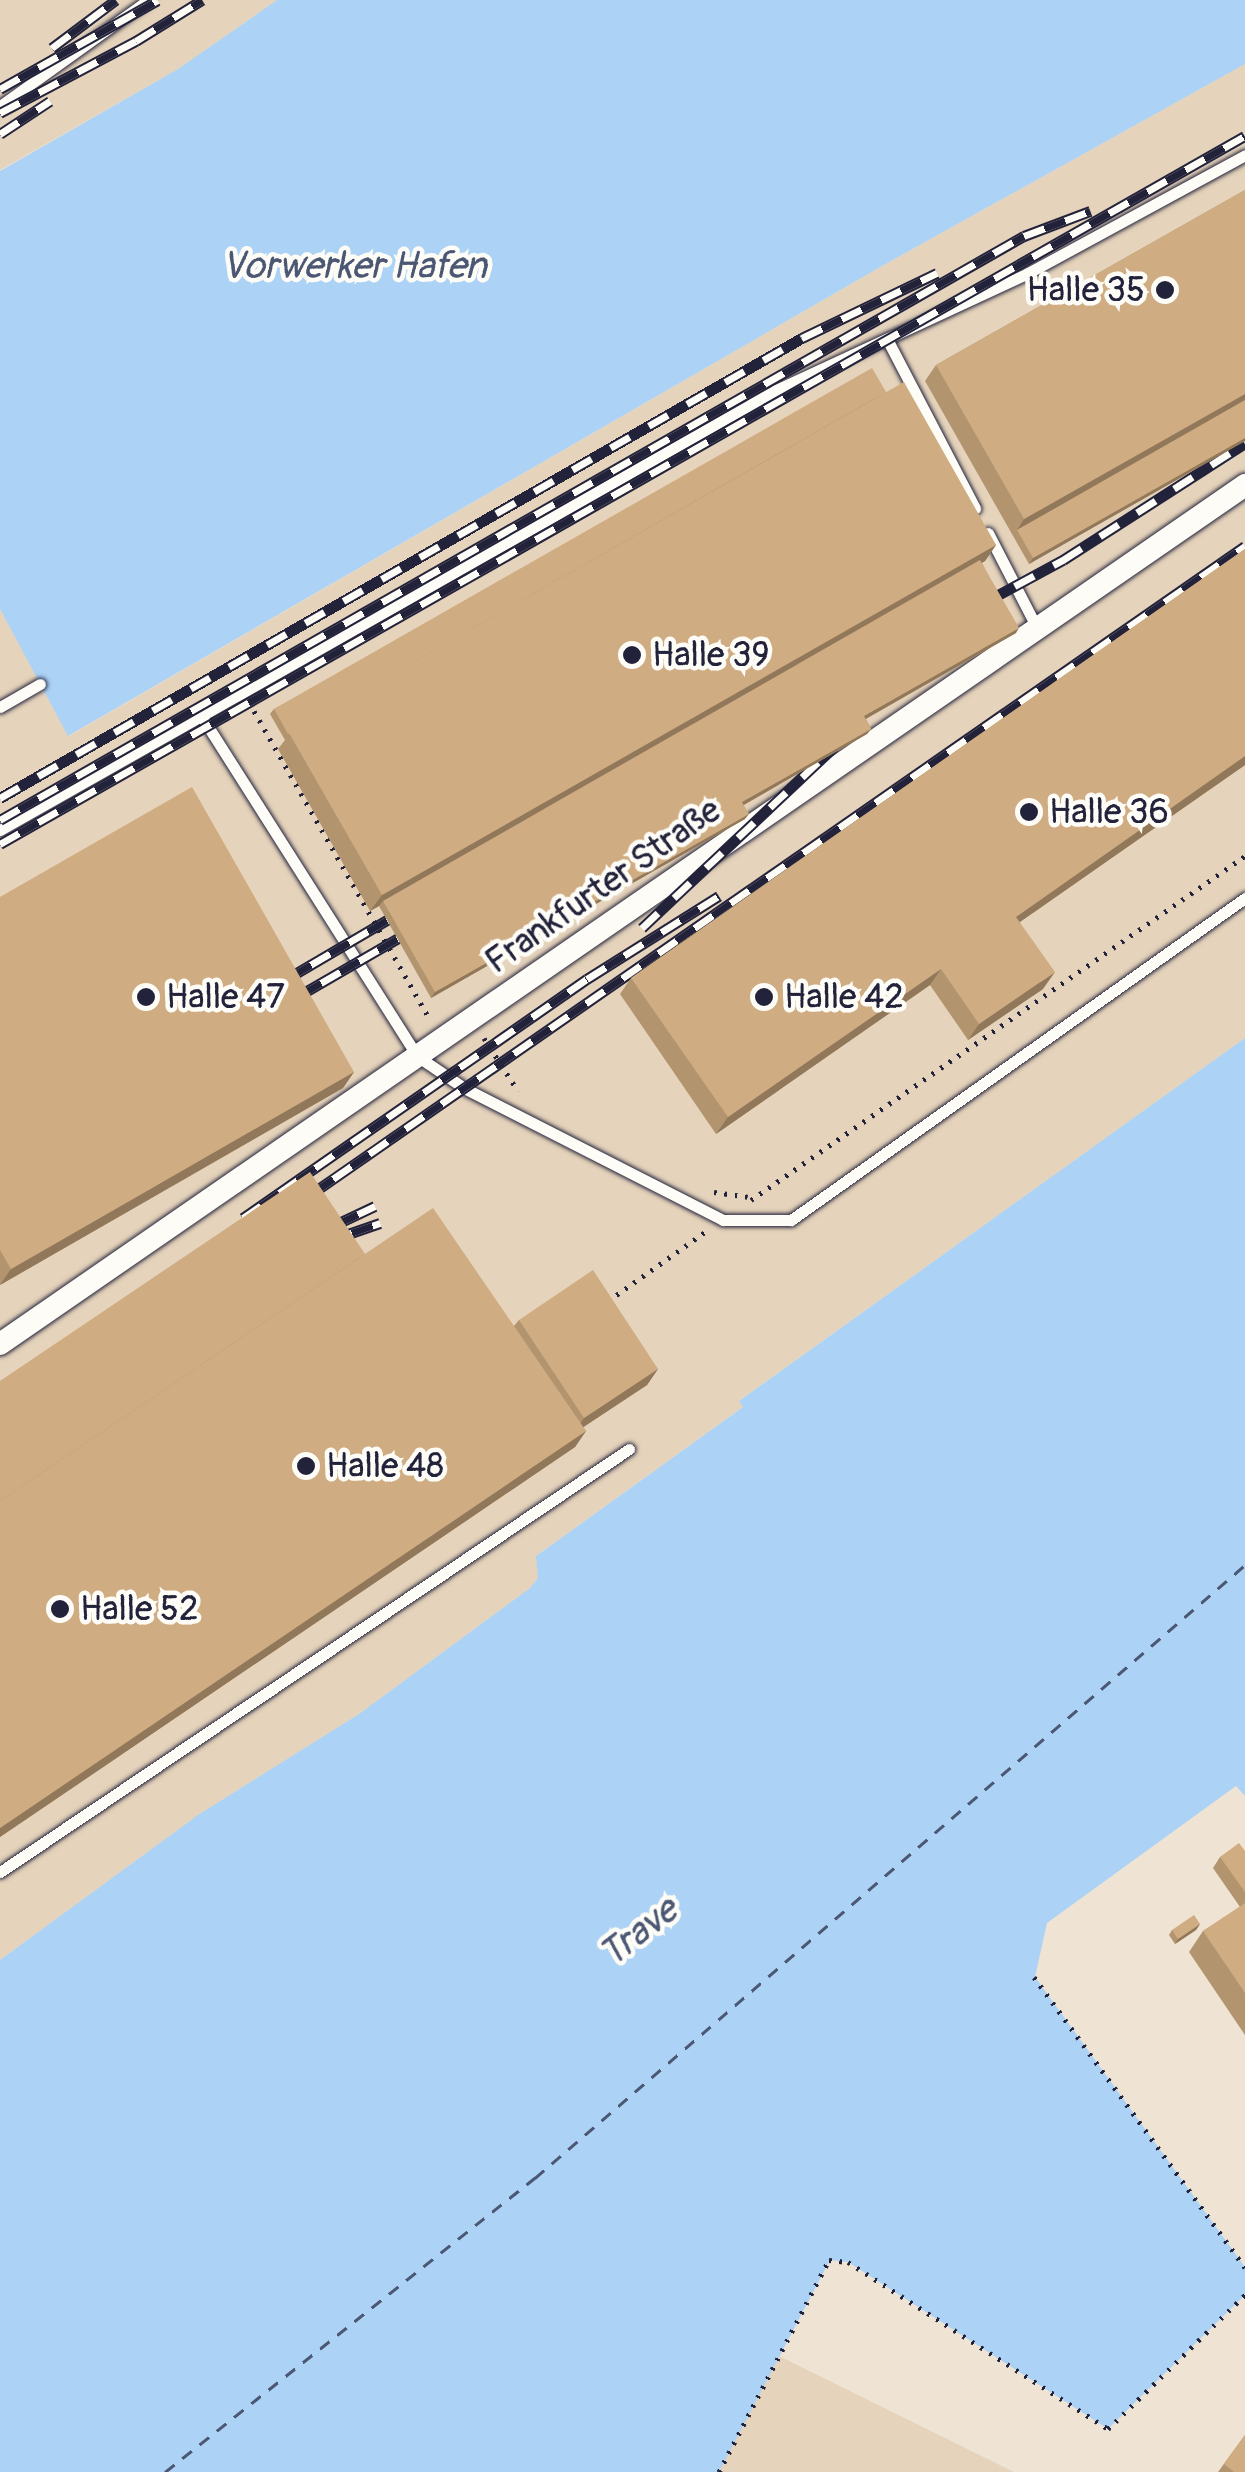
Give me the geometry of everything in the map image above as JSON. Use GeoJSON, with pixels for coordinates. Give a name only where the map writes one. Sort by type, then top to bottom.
{"type":"FeatureCollection","features":[{"type":"Feature","properties":{"kind":"street","name":"Frankfurter Straße"},"geometry":{"type":"LineString","coordinates":[[0,1344],[1245,485]]}},
{"type":"Feature","properties":{"kind":"lane"},"geometry":{"type":"LineString","coordinates":[[0,106],[148,0]]}},
{"type":"Feature","properties":{"kind":"lane"},"geometry":{"type":"LineString","coordinates":[[0,830],[776,390],[1028,273],[1245,154]]}},
{"type":"Feature","properties":{"kind":"lane"},"geometry":{"type":"LineString","coordinates":[[888,339],[1037,628]]}},
{"type":"Feature","properties":{"kind":"lane"},"geometry":{"type":"LineString","coordinates":[[0,707],[40,684]]}},
{"type":"Feature","properties":{"kind":"lane"},"geometry":{"type":"LineString","coordinates":[[202,718],[417,1056],[464,1088],[723,1220],[791,1220],[1245,898]]}},
{"type":"Feature","properties":{"kind":"lane"},"geometry":{"type":"LineString","coordinates":[[0,1872],[629,1449]]}},
{"type":"Feature","properties":{"kind":"path"},"geometry":{"type":"LineString","coordinates":[[244,694],[436,1029]]}},
{"type":"Feature","properties":{"kind":"path"},"geometry":{"type":"LineString","coordinates":[[608,1301],[1245,856]]}},
{"type":"Feature","properties":{"kind":"path"},"geometry":{"type":"LineString","coordinates":[[470,1019],[518,1091],[535,1101]]}},
{"type":"Feature","properties":{"kind":"path"},"geometry":{"type":"LineString","coordinates":[[711,1191],[754,1198]]}},
{"type":"Feature","properties":{"kind":"path"},"geometry":{"type":"LineString","coordinates":[[1034,1977],[1245,2268]]}},
{"type":"Feature","properties":{"kind":"path"},"geometry":{"type":"LineString","coordinates":[[719,2472],[829,2260],[848,2262],[1108,2429],[1245,2295]]}},
{"type":"Feature","properties":{"kind":"shaded area"},"geometry":{"type":"Polygon","coordinates":[[[0,0],[277,0],[178,69],[0,170],[0,0]]]}},
{"type":"Feature","properties":{"kind":"shaded area"},"geometry":{"type":"Polygon","coordinates":[[[1245,64],[1245,1038],[740,1400],[744,1406],[537,1555],[538,1578],[530,1588],[359,1714],[198,1815],[0,1960],[0,609],[69,736],[882,266],[1245,64]]]}},
{"type":"Feature","properties":{"kind":"shaded area"},"geometry":{"type":"Polygon","coordinates":[[[779,2356],[1014,2472],[719,2472],[779,2356]]]}},
{"type":"Feature","properties":{"kind":"water","name":"Vorwerker Hafen"},"geometry":{"type":"Polygon","coordinates":[[[277,0],[1245,0],[1245,64],[882,266],[68,736],[0,609],[0,171],[178,69],[277,0]]]}},
{"type":"Feature","properties":{"kind":"water","name":"Trave"},"geometry":{"type":"Polygon","coordinates":[[[1245,1038],[1245,1796],[1236,1786],[1047,1923],[1035,1977],[1245,2267],[1245,2295],[1108,2429],[848,2262],[830,2260],[719,2472],[0,2472],[0,1960],[198,1815],[359,1714],[530,1588],[538,1578],[536,1556],[743,1407],[739,1401],[1245,1038]]]}},
{"type":"Feature","properties":{"kind":"building","name":"Halle 35"},"geometry":{"type":"Polygon","coordinates":[[[1245,190],[1245,394],[1024,519],[936,365],[1245,190]]]}},
{"type":"Feature","properties":{"kind":"building"},"geometry":{"type":"Polygon","coordinates":[[[872,368],[886,392],[288,734],[274,709],[872,368]]]}},
{"type":"Feature","properties":{"kind":"building","name":"Halle 39"},"geometry":{"type":"Polygon","coordinates":[[[904,382],[996,545],[382,895],[289,733],[904,382]]]}},
{"type":"Feature","properties":{"kind":"building"},"geometry":{"type":"Polygon","coordinates":[[[1245,400],[1245,438],[1033,558],[1017,530],[1245,400]]]}},
{"type":"Feature","properties":{"kind":"building","name":"Halle 36"},"geometry":{"type":"Polygon","coordinates":[[[1245,549],[1245,756],[1016,917],[1055,972],[979,1024],[941,969],[728,1117],[631,978],[1245,549]]]}},
{"type":"Feature","properties":{"kind":"building"},"geometry":{"type":"Polygon","coordinates":[[[980,560],[1019,628],[864,716],[871,729],[742,802],[749,814],[435,992],[383,901],[980,560]]]}},
{"type":"Feature","properties":{"kind":"building","name":"Halle 47"},"geometry":{"type":"Polygon","coordinates":[[[192,787],[354,1072],[11,1269],[0,1250],[0,897],[192,787]]]}},
{"type":"Feature","properties":{"kind":"building"},"geometry":{"type":"Polygon","coordinates":[[[310,1172],[365,1254],[0,1501],[0,1381],[310,1172]]]}},
{"type":"Feature","properties":{"kind":"building","name":"Halle 48"},"geometry":{"type":"Polygon","coordinates":[[[433,1208],[586,1431],[0,1828],[0,1501],[433,1208]]]}},
{"type":"Feature","properties":{"kind":"building"},"geometry":{"type":"Polygon","coordinates":[[[593,1270],[658,1369],[584,1418],[519,1320],[593,1270]]]}},
{"type":"Feature","properties":{"kind":"building"},"geometry":{"type":"Polygon","coordinates":[[[1239,1843],[1245,1851],[1245,1892],[1220,1857],[1239,1843]]]}},
{"type":"Feature","properties":{"kind":"building"},"geometry":{"type":"Polygon","coordinates":[[[1245,1903],[1245,1993],[1203,1931],[1245,1903]]]}},
{"type":"Feature","properties":{"kind":"building"},"geometry":{"type":"Polygon","coordinates":[[[1194,1915],[1200,1924],[1178,1939],[1172,1930],[1194,1915]]]}},
{"type":"Feature","properties":{"kind":"building"},"geometry":{"type":"Polygon","coordinates":[[[1245,2435],[1245,2472],[1234,2472],[1224,2464],[1245,2435]]]}},
{"type":"Feature","properties":{"kind":"ferry route"},"geometry":{"type":"LineString","coordinates":[[165,2472],[535,2178],[1245,1565]]}},
{"type":"Feature","properties":{"kind":"railway"},"geometry":{"type":"LineString","coordinates":[[52,48],[116,0]]}},
{"type":"Feature","properties":{"kind":"railway"},"geometry":{"type":"LineString","coordinates":[[0,89],[158,0]]}},
{"type":"Feature","properties":{"kind":"railway"},"geometry":{"type":"LineString","coordinates":[[0,113],[136,41],[202,0]]}},
{"type":"Feature","properties":{"kind":"railway"},"geometry":{"type":"LineString","coordinates":[[0,134],[50,101]]}},
{"type":"Feature","properties":{"kind":"railway"},"geometry":{"type":"LineString","coordinates":[[0,844],[1245,136]]}},
{"type":"Feature","properties":{"kind":"railway"},"geometry":{"type":"LineString","coordinates":[[0,820],[1024,236],[1090,211]]}},
{"type":"Feature","properties":{"kind":"railway"},"geometry":{"type":"LineString","coordinates":[[0,798],[802,338],[937,273]]}},
{"type":"Feature","properties":{"kind":"railway"},"geometry":{"type":"LineString","coordinates":[[976,607],[1063,560],[1245,443]]}},
{"type":"Feature","properties":{"kind":"railway"},"geometry":{"type":"LineString","coordinates":[[297,1204],[1245,546]]}},
{"type":"Feature","properties":{"kind":"railway"},"geometry":{"type":"LineString","coordinates":[[642,928],[835,746]]}},
{"type":"Feature","properties":{"kind":"railway"},"geometry":{"type":"LineString","coordinates":[[243,1218],[587,979],[719,896]]}},
{"type":"Feature","properties":{"kind":"railway"},"geometry":{"type":"LineString","coordinates":[[273,987],[411,906]]}},
{"type":"Feature","properties":{"kind":"railway"},"geometry":{"type":"LineString","coordinates":[[283,1005],[421,925]]}},
{"type":"Feature","properties":{"kind":"railway"},"geometry":{"type":"LineString","coordinates":[[318,1233],[375,1206]]}},
{"type":"Feature","properties":{"kind":"railway"},"geometry":{"type":"LineString","coordinates":[[331,1240],[380,1223]]}},
{"type":"Feature","properties":{"kind":"place","name":"Halle 35"},"geometry":{"type":"Point","coordinates":[1165,290]}},
{"type":"Feature","properties":{"kind":"place","name":"Halle 39"},"geometry":{"type":"Point","coordinates":[632,655]}},
{"type":"Feature","properties":{"kind":"place","name":"Halle 36"},"geometry":{"type":"Point","coordinates":[1029,812]}},
{"type":"Feature","properties":{"kind":"place","name":"Halle 47"},"geometry":{"type":"Point","coordinates":[146,997]}},
{"type":"Feature","properties":{"kind":"place","name":"Halle 42"},"geometry":{"type":"Point","coordinates":[764,997]}},
{"type":"Feature","properties":{"kind":"place","name":"Halle 48"},"geometry":{"type":"Point","coordinates":[306,1466]}},
{"type":"Feature","properties":{"kind":"place","name":"Halle 52"},"geometry":{"type":"Point","coordinates":[60,1609]}}]}
